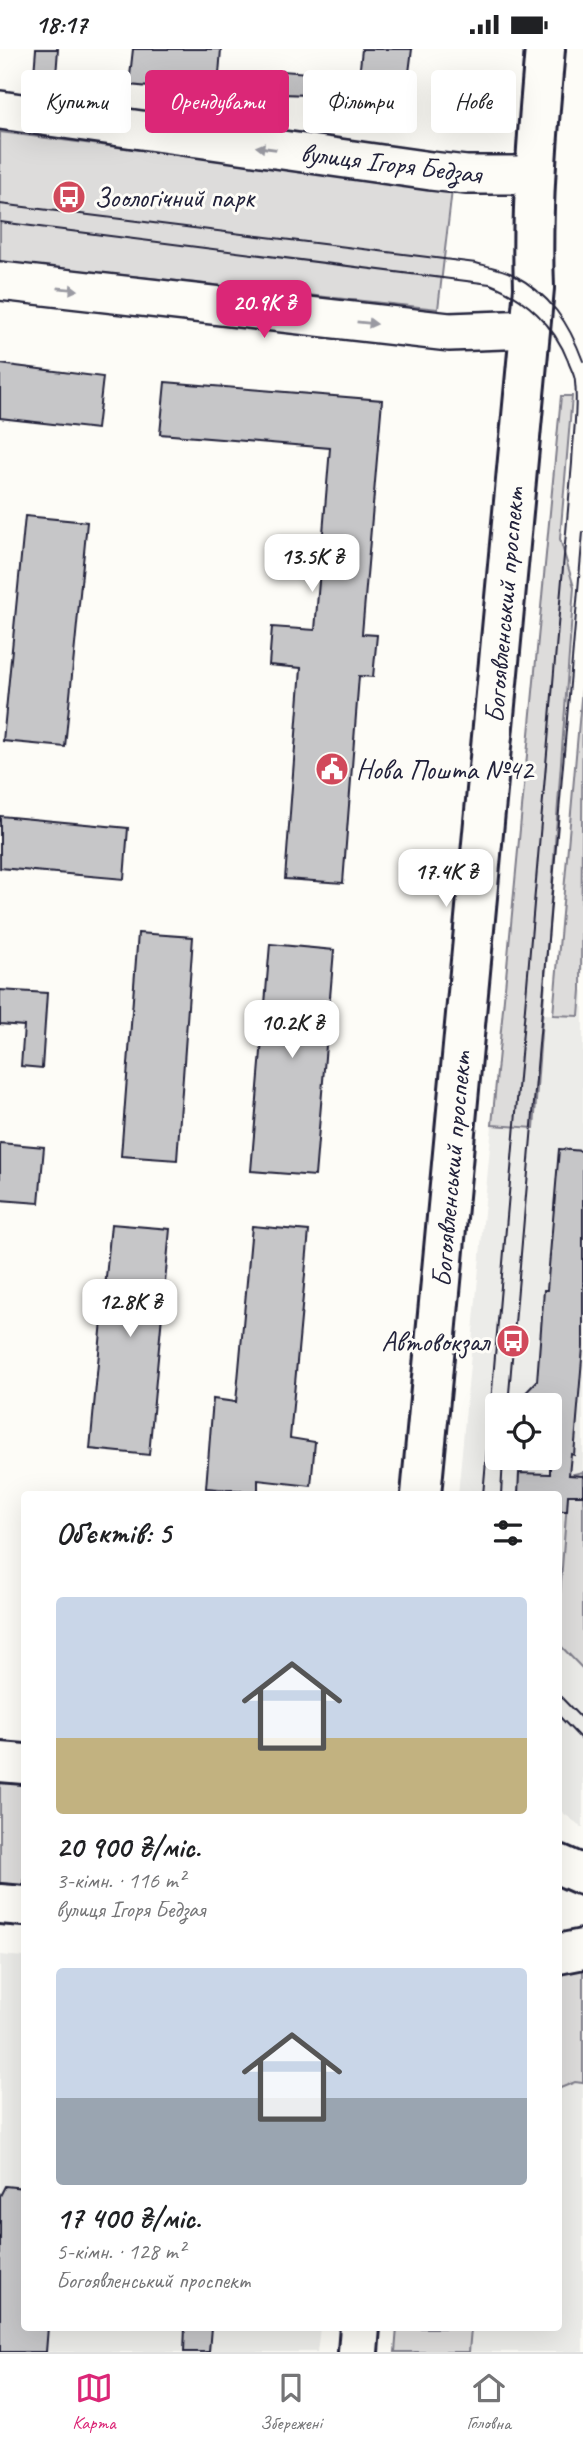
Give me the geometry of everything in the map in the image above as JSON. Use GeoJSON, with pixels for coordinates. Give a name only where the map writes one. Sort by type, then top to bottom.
{"type":"FeatureCollection","features":[{"type":"Feature","properties":{"kind":"main road","name":"Богоявленський проспект"},"geometry":{"type":"LineString","coordinates":[[421,1491],[534,288],[533,175],[545,49]]}},
{"type":"Feature","properties":{"kind":"main road"},"geometry":{"type":"LineString","coordinates":[[0,1762],[21,1765]]}},
{"type":"Feature","properties":{"kind":"main road"},"geometry":{"type":"LineString","coordinates":[[562,1866],[583,1875]]}},
{"type":"Feature","properties":{"kind":"main road"},"geometry":{"type":"LineString","coordinates":[[0,1904],[21,1906]]}},
{"type":"Feature","properties":{"kind":"main road"},"geometry":{"type":"LineString","coordinates":[[562,1953],[583,1949]]}},
{"type":"Feature","properties":{"kind":"main road"},"geometry":{"type":"LineString","coordinates":[[358,2352],[360,2331]]}},
{"type":"Feature","properties":{"kind":"street","name":"вулиця Ігоря Бедзая"},"geometry":{"type":"LineString","coordinates":[[0,110],[430,171],[466,175],[533,175]]}},
{"type":"Feature","properties":{"kind":"street"},"geometry":{"type":"LineString","coordinates":[[0,281],[449,332],[530,329]]}},
{"type":"Feature","properties":{"kind":"shaded area"},"geometry":{"type":"Polygon","coordinates":[[[0,132],[452,190],[438,309],[0,262],[0,132]]]}},
{"type":"Feature","properties":{"kind":"shaded area"},"geometry":{"type":"Polygon","coordinates":[[[561,396],[572,396],[560,539],[574,587],[534,1128],[492,1125],[561,396]]]}},
{"type":"Feature","properties":{"kind":"shaded area"},"geometry":{"type":"Polygon","coordinates":[[[583,677],[579,1016],[553,1015],[583,677]]]}},
{"type":"Feature","properties":{"kind":"shaded area"},"geometry":{"type":"Polygon","coordinates":[[[581,990],[583,1828],[562,1812],[562,1491],[458,1491],[492,1125],[534,1128],[544,1014],[579,1016],[581,990]]]}},
{"type":"Feature","properties":{"kind":"shaded area"},"geometry":{"type":"Polygon","coordinates":[[[583,1472],[583,1669],[562,1647],[562,1568],[569,1475],[583,1472]]]}},
{"type":"Feature","properties":{"kind":"shaded area"},"geometry":{"type":"Polygon","coordinates":[[[0,1778],[21,1780],[21,1891],[0,1889],[0,1778]]]}},
{"type":"Feature","properties":{"kind":"shaded area"},"geometry":{"type":"Polygon","coordinates":[[[0,1955],[21,1957],[21,2331],[320,2331],[317,2352],[0,2352],[0,1955]]]}},
{"type":"Feature","properties":{"kind":"shaded area"},"geometry":{"type":"Polygon","coordinates":[[[583,1966],[583,2352],[395,2352],[397,2331],[562,2331],[562,1974],[583,1966]]]}},
{"type":"Feature","properties":{"kind":"shaded area"},"geometry":{"type":"Polygon","coordinates":[[[583,1966],[583,2083],[575,2082],[562,2087],[562,1974],[583,1966]]]}},
{"type":"Feature","properties":{"kind":"shaded area"},"geometry":{"type":"Polygon","coordinates":[[[397,2331],[471,2331],[469,2352],[395,2352],[397,2331]]]}},
{"type":"Feature","properties":{"kind":"building"},"geometry":{"type":"Polygon","coordinates":[[[36,49],[58,49],[56,70],[34,70],[36,49]]]}},
{"type":"Feature","properties":{"kind":"building"},"geometry":{"type":"Polygon","coordinates":[[[133,49],[221,49],[219,70],[145,70],[145,87],[131,85],[133,49]]]}},
{"type":"Feature","properties":{"kind":"building"},"geometry":{"type":"Polygon","coordinates":[[[362,49],[412,49],[409,70],[360,70],[362,49]]]}},
{"type":"Feature","properties":{"kind":"building"},"geometry":{"type":"Polygon","coordinates":[[[289,71],[303,73],[303,95],[289,94],[289,71]]]}},
{"type":"Feature","properties":{"kind":"building"},"geometry":{"type":"Polygon","coordinates":[[[0,364],[103,377],[97,429],[0,418],[0,364]]]}},
{"type":"Feature","properties":{"kind":"building"},"geometry":{"type":"Polygon","coordinates":[[[165,382],[382,400],[362,634],[377,635],[373,677],[359,676],[343,883],[285,879],[301,668],[269,665],[272,627],[315,630],[330,448],[160,434],[165,382]]]}},
{"type":"Feature","properties":{"kind":"building"},"geometry":{"type":"Polygon","coordinates":[[[25,516],[87,522],[65,747],[3,741],[25,516]]]}},
{"type":"Feature","properties":{"kind":"building"},"geometry":{"type":"Polygon","coordinates":[[[0,816],[128,828],[124,879],[0,868],[0,816]]]}},
{"type":"Feature","properties":{"kind":"building"},"geometry":{"type":"Polygon","coordinates":[[[138,933],[193,937],[177,1160],[121,1156],[138,933]]]}},
{"type":"Feature","properties":{"kind":"building"},"geometry":{"type":"Polygon","coordinates":[[[270,944],[334,950],[315,1176],[251,1171],[270,944]]]}},
{"type":"Feature","properties":{"kind":"building"},"geometry":{"type":"Polygon","coordinates":[[[0,990],[47,993],[42,1068],[21,1066],[24,1026],[0,1024],[0,990]]]}},
{"type":"Feature","properties":{"kind":"building"},"geometry":{"type":"Polygon","coordinates":[[[0,1143],[44,1147],[39,1203],[0,1200],[0,1143]]]}},
{"type":"Feature","properties":{"kind":"building"},"geometry":{"type":"Polygon","coordinates":[[[559,1149],[583,1151],[583,1347],[574,1455],[571,1454],[569,1475],[583,1476],[583,1495],[568,1495],[567,1511],[562,1511],[562,1491],[518,1491],[519,1473],[550,1474],[550,1470],[562,1470],[562,1393],[526,1393],[537,1381],[544,1290],[547,1290],[559,1149]]]}},
{"type":"Feature","properties":{"kind":"building"},"geometry":{"type":"Polygon","coordinates":[[[111,1224],[170,1229],[149,1455],[90,1449],[111,1224]]]}},
{"type":"Feature","properties":{"kind":"building"},"geometry":{"type":"Polygon","coordinates":[[[252,1226],[309,1231],[290,1438],[315,1442],[311,1486],[258,1480],[258,1491],[206,1488],[213,1399],[236,1402],[252,1226]]]}},
{"type":"Feature","properties":{"kind":"building"},"geometry":{"type":"Polygon","coordinates":[[[5,2186],[21,2188],[21,2331],[48,2331],[46,2352],[0,2352],[0,2196],[5,2186]]]}},
{"type":"Feature","properties":{"kind":"building"},"geometry":{"type":"Polygon","coordinates":[[[185,2331],[211,2331],[209,2352],[184,2352],[185,2331]]]}},
{"type":"Feature","properties":{"kind":"tram line"},"geometry":{"type":"LineString","coordinates":[[0,204],[476,263],[512,274],[547,300],[564,322],[583,361]]}},
{"type":"Feature","properties":{"kind":"tram line"},"geometry":{"type":"LineString","coordinates":[[0,222],[490,284],[527,305],[547,325],[562,348],[575,379],[572,463],[483,1491]]}},
{"type":"Feature","properties":{"kind":"tram line"},"geometry":{"type":"LineString","coordinates":[[509,1393],[583,532]]}},
{"type":"Feature","properties":{"kind":"tram line"},"geometry":{"type":"LineString","coordinates":[[501,1491],[502,1470]]}},
{"type":"Feature","properties":{"kind":"tram line"},"geometry":{"type":"LineString","coordinates":[[562,1698],[583,1720]]}},
{"type":"Feature","properties":{"kind":"tram line"},"geometry":{"type":"LineString","coordinates":[[562,1719],[583,1741]]}},
{"type":"Feature","properties":{"kind":"place","name":"Зоологічний парк"},"geometry":{"type":"Point","coordinates":[69,197]}},
{"type":"Feature","properties":{"kind":"place","name":"Нова Пошта №42"},"geometry":{"type":"Point","coordinates":[332,769]}},
{"type":"Feature","properties":{"kind":"place","name":"Автовокзал"},"geometry":{"type":"Point","coordinates":[513,1341]}}]}
